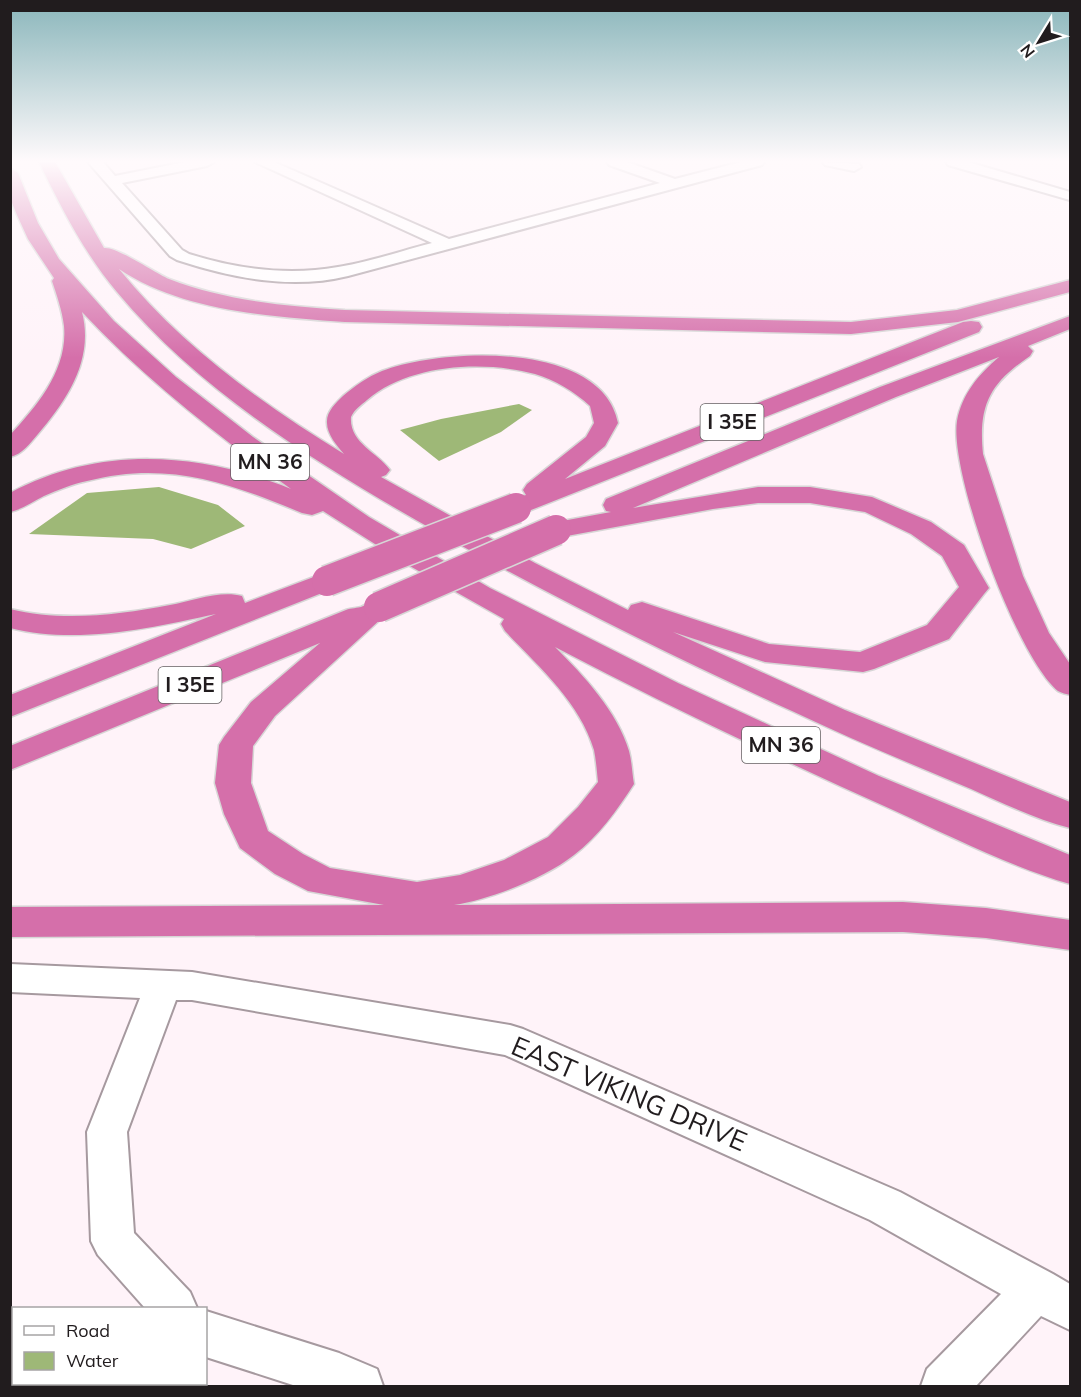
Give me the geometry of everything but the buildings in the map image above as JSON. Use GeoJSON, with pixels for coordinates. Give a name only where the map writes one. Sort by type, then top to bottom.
{"type":"FeatureCollection","features":[{"type":"Feature","properties":{"kind":"highway","name":"MN 36"},"geometry":{"type":"LineString","coordinates":[[32,227],[59,270],[100,318],[165,379],[237,438],[369,529],[498,605],[599,658],[797,753],[1071,870]]}},
{"type":"Feature","properties":{"kind":"highway","name":"MN 36"},"geometry":{"type":"LineString","coordinates":[[81,227],[107,268],[127,292],[212,371],[316,448],[430,517],[549,584],[712,665],[847,724],[1071,816]]}},
{"type":"Feature","properties":{"kind":"highway"},"geometry":{"type":"LineString","coordinates":[[82,230],[119,261],[144,276],[163,283],[236,303],[286,312],[345,316],[851,328],[958,316],[1071,287]]}},
{"type":"Feature","properties":{"kind":"highway"},"geometry":{"type":"LineString","coordinates":[[10,450],[55,395],[74,352],[76,332],[73,315],[59,270]]}},
{"type":"Feature","properties":{"kind":"highway","name":"I 35E"},"geometry":{"type":"LineString","coordinates":[[10,707],[1071,287]]}},
{"type":"Feature","properties":{"kind":"highway"},"geometry":{"type":"LineString","coordinates":[[1069,323],[1011,358],[987,380],[976,396],[969,414],[967,434],[972,462],[1024,617],[1041,648],[1071,686]]}},
{"type":"Feature","properties":{"kind":"highway","name":"I 35E"},"geometry":{"type":"LineString","coordinates":[[10,759],[373,610],[888,392],[1069,323]]}},
{"type":"Feature","properties":{"kind":"highway"},"geometry":{"type":"LineString","coordinates":[[430,517],[393,482],[361,457],[345,439],[339,425],[341,411],[376,382],[398,373],[438,364],[496,362],[549,371],[574,382],[602,405],[606,423],[596,441],[520,505]]}},
{"type":"Feature","properties":{"kind":"highway"},"geometry":{"type":"LineString","coordinates":[[10,504],[53,482],[97,471],[143,464],[189,467],[220,473],[258,486],[369,529]]}},
{"type":"Feature","properties":{"kind":"highway"},"geometry":{"type":"LineString","coordinates":[[549,584],[658,616],[765,653],[862,662],[938,632],[974,588],[954,551],[921,528],[872,505],[810,495],[758,495],[564,528]]}},
{"type":"Feature","properties":{"kind":"highway"},"geometry":{"type":"LineString","coordinates":[[10,618],[28,625],[103,625],[164,616],[327,581]]}},
{"type":"Feature","properties":{"kind":"highway"},"geometry":{"type":"LineString","coordinates":[[373,610],[263,709],[236,746],[233,783],[242,814],[253,839],[288,864],[322,881],[417,896],[463,889],[518,870],[561,846],[591,816],[616,784],[611,750],[599,720],[580,693],[498,605]]}},
{"type":"Feature","properties":{"kind":"highway"},"geometry":{"type":"LineString","coordinates":[[10,922],[903,917],[986,923],[1071,934]]}},
{"type":"Feature","properties":{"kind":"street"},"geometry":{"type":"LineString","coordinates":[[152,227],[176,253],[199,262],[248,272],[288,276],[327,275],[511,227]]}},
{"type":"Feature","properties":{"kind":"street"},"geometry":{"type":"LineString","coordinates":[[409,227],[447,244]]}},
{"type":"Feature","properties":{"kind":"street","name":"EAST VIKING DRIVE"},"geometry":{"type":"LineString","coordinates":[[10,978],[192,986],[510,1040],[885,1206],[1054,1299]]}},
{"type":"Feature","properties":{"kind":"street"},"geometry":{"type":"LineString","coordinates":[[163,985],[107,1132],[113,1241],[173,1307]]}},
{"type":"Feature","properties":{"kind":"street"},"geometry":{"type":"LineString","coordinates":[[944,1386],[1054,1299]]}},
{"type":"Feature","properties":{"kind":"street"},"geometry":{"type":"LineString","coordinates":[[207,1334],[339,1377],[360,1386]]}},
{"type":"Feature","properties":{"kind":"water"},"geometry":{"type":"Polygon","coordinates":[[[519,404],[532,410],[501,432],[439,461],[400,430],[441,419],[519,404]]]}},
{"type":"Feature","properties":{"kind":"water"},"geometry":{"type":"Polygon","coordinates":[[[159,487],[218,505],[245,526],[191,549],[153,539],[29,534],[87,493],[159,487]]]}}]}
